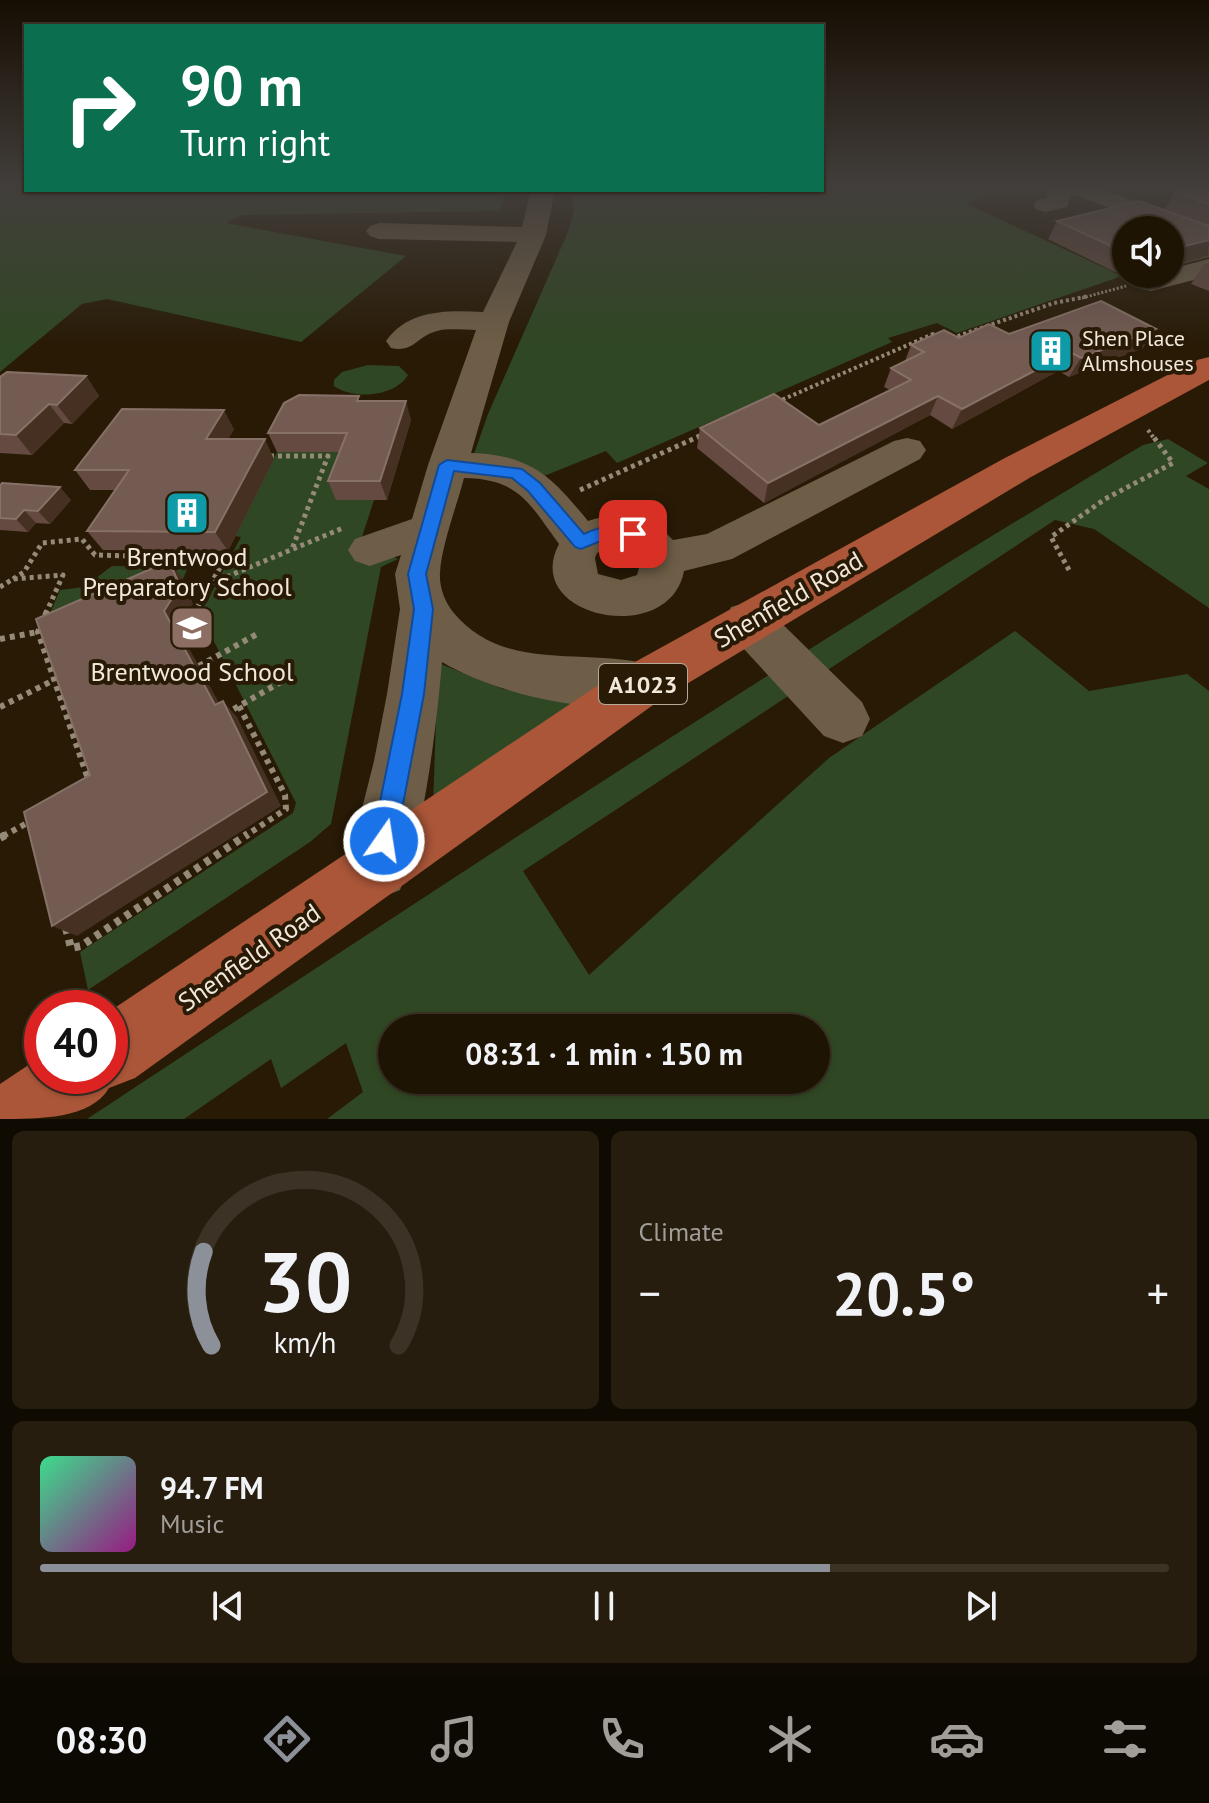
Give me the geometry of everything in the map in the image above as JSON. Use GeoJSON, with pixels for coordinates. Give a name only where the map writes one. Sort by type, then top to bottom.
{"type":"FeatureCollection","features":[{"type":"Feature","properties":{"kind":"main road","name":"Shenfield Road"},"geometry":{"type":"LineString","coordinates":[[128,1041],[642,684],[748,621],[1131,407],[1209,367]]}},
{"type":"Feature","properties":{"kind":"main road"},"geometry":{"type":"LineString","coordinates":[[15,1119],[51,1094]]}},
{"type":"Feature","properties":{"kind":"street"},"geometry":{"type":"LineString","coordinates":[[378,868],[402,761],[423,609],[417,574],[447,465],[494,322],[531,240]]}},
{"type":"Feature","properties":{"kind":"street"},"geometry":{"type":"LineString","coordinates":[[1184,274],[1209,267]]}},
{"type":"Feature","properties":{"kind":"street"},"geometry":{"type":"LineString","coordinates":[[402,341],[413,329],[436,323],[494,322]]}},
{"type":"Feature","properties":{"kind":"street"},"geometry":{"type":"LineString","coordinates":[[663,559],[717,548],[907,450]]}},
{"type":"Feature","properties":{"kind":"street"},"geometry":{"type":"LineString","coordinates":[[447,465],[516,473],[549,504],[581,542]]}},
{"type":"Feature","properties":{"kind":"street"},"geometry":{"type":"LineString","coordinates":[[606,531],[633,534],[653,543],[663,559],[660,578],[647,592],[631,598],[611,598],[591,593],[578,584],[573,558],[581,542],[606,531]]}},
{"type":"Feature","properties":{"kind":"street"},"geometry":{"type":"LineString","coordinates":[[363,536],[428,535]]}},
{"type":"Feature","properties":{"kind":"street"},"geometry":{"type":"LineString","coordinates":[[423,609],[454,646],[508,670],[592,683],[642,684]]}},
{"type":"Feature","properties":{"kind":"street"},"geometry":{"type":"LineString","coordinates":[[748,621],[843,719]]}},
{"type":"Feature","properties":{"kind":"path"},"geometry":{"type":"LineString","coordinates":[[773,404],[933,334],[946,340],[1054,303],[1118,288]]}},
{"type":"Feature","properties":{"kind":"path"},"geometry":{"type":"LineString","coordinates":[[1069,570],[1051,537],[1105,499],[1173,463],[1131,407]]}},
{"type":"Feature","properties":{"kind":"path"},"geometry":{"type":"LineString","coordinates":[[549,504],[714,430]]}},
{"type":"Feature","properties":{"kind":"path"},"geometry":{"type":"LineString","coordinates":[[274,445],[268,458],[328,456],[292,550]]}},
{"type":"Feature","properties":{"kind":"path"},"geometry":{"type":"LineString","coordinates":[[211,583],[292,550],[363,536]]}},
{"type":"Feature","properties":{"kind":"path"},"geometry":{"type":"LineString","coordinates":[[0,587],[24,572],[42,543],[82,539],[95,555],[225,559]]}},
{"type":"Feature","properties":{"kind":"path"},"geometry":{"type":"LineString","coordinates":[[181,634],[229,551]]}},
{"type":"Feature","properties":{"kind":"path"},"geometry":{"type":"LineString","coordinates":[[13,579],[63,575],[38,632],[91,788]]}},
{"type":"Feature","properties":{"kind":"path"},"geometry":{"type":"LineString","coordinates":[[177,624],[190,616]]}},
{"type":"Feature","properties":{"kind":"path"},"geometry":{"type":"LineString","coordinates":[[0,639],[38,632]]}},
{"type":"Feature","properties":{"kind":"path"},"geometry":{"type":"LineString","coordinates":[[199,666],[259,633]]}},
{"type":"Feature","properties":{"kind":"path"},"geometry":{"type":"LineString","coordinates":[[63,679],[66,688]]}},
{"type":"Feature","properties":{"kind":"path"},"geometry":{"type":"LineString","coordinates":[[218,718],[286,679]]}},
{"type":"Feature","properties":{"kind":"path"},"geometry":{"type":"LineString","coordinates":[[0,707],[54,680]]}},
{"type":"Feature","properties":{"kind":"path"},"geometry":{"type":"LineString","coordinates":[[63,919],[71,948],[81,946],[286,809],[285,795],[239,706]]}},
{"type":"Feature","properties":{"kind":"path"},"geometry":{"type":"LineString","coordinates":[[0,838],[36,818],[40,833]]}},
{"type":"Feature","properties":{"kind":"green space"},"geometry":{"type":"Polygon","coordinates":[[[0,240],[320,240],[406,256],[301,342],[107,299],[82,304],[0,372],[0,240]]]}},
{"type":"Feature","properties":{"kind":"green space"},"geometry":{"type":"Polygon","coordinates":[[[564,240],[1045,240],[1112,271],[1112,279],[957,333],[937,323],[888,338],[892,342],[617,463],[606,451],[544,476],[474,454],[488,414],[564,240]]]}},
{"type":"Feature","properties":{"kind":"green space"},"geometry":{"type":"Polygon","coordinates":[[[368,365],[399,366],[408,375],[394,388],[373,394],[352,393],[334,386],[334,380],[342,372],[368,365]]]}},
{"type":"Feature","properties":{"kind":"green space"},"geometry":{"type":"Polygon","coordinates":[[[1168,439],[1208,463],[1186,476],[1209,489],[1209,608],[1094,529],[1055,520],[523,871],[589,975],[829,758],[1015,631],[1089,691],[1187,674],[1209,691],[1209,1119],[327,1119],[363,1092],[346,1043],[281,1088],[271,1059],[184,1119],[87,1119],[743,691],[1143,445],[1168,439]]]}},
{"type":"Feature","properties":{"kind":"green space"},"geometry":{"type":"Polygon","coordinates":[[[277,452],[354,452],[374,500],[360,543],[398,559],[381,567],[331,824],[310,842],[88,990],[80,952],[293,813],[296,803],[200,614],[241,537],[235,536],[277,452]]]}},
{"type":"Feature","properties":{"kind":"green space"},"geometry":{"type":"Polygon","coordinates":[[[112,566],[188,567],[183,579],[42,632],[60,590],[84,587],[112,566]]]}},
{"type":"Feature","properties":{"kind":"green space"},"geometry":{"type":"Polygon","coordinates":[[[438,663],[503,689],[582,703],[433,807],[438,663]]]}},
{"type":"Feature","properties":{"kind":"building"},"geometry":{"type":"Polygon","coordinates":[[[1098,240],[1112,240],[1112,247],[1098,240]]]}},
{"type":"Feature","properties":{"kind":"building"},"geometry":{"type":"Polygon","coordinates":[[[1184,240],[1208,240],[1184,246],[1184,240]]]}},
{"type":"Feature","properties":{"kind":"building"},"geometry":{"type":"Polygon","coordinates":[[[1101,301],[1156,329],[1081,358],[1070,352],[962,409],[938,396],[768,483],[700,428],[774,394],[819,425],[911,380],[891,368],[924,352],[911,345],[944,330],[959,338],[989,324],[1009,334],[1101,301]]]}},
{"type":"Feature","properties":{"kind":"building"},"geometry":{"type":"Polygon","coordinates":[[[7,372],[86,376],[57,405],[49,404],[16,435],[0,434],[0,377],[7,372]]]}},
{"type":"Feature","properties":{"kind":"building"},"geometry":{"type":"Polygon","coordinates":[[[299,395],[359,396],[357,401],[406,401],[380,481],[328,481],[347,433],[268,433],[284,403],[299,395]]]}},
{"type":"Feature","properties":{"kind":"building","name":"Brentwood Preparatory School"},"geometry":{"type":"Polygon","coordinates":[[[122,409],[224,410],[206,439],[265,439],[215,532],[87,531],[129,470],[75,470],[122,409]]]}},
{"type":"Feature","properties":{"kind":"building"},"geometry":{"type":"Polygon","coordinates":[[[2,483],[60,487],[38,511],[24,510],[16,519],[0,518],[2,483]]]}},
{"type":"Feature","properties":{"kind":"building"},"geometry":{"type":"Polygon","coordinates":[[[169,561],[180,586],[164,611],[215,705],[223,701],[267,792],[52,926],[24,812],[90,775],[36,619],[169,561]]]}},
{"type":"Feature","properties":{"kind":"place","name":"Shen Place Almshouses"},"geometry":{"type":"Point","coordinates":[1051,351]}},
{"type":"Feature","properties":{"kind":"place","name":"Brentwood Preparatory School"},"geometry":{"type":"Point","coordinates":[187,513]}},
{"type":"Feature","properties":{"kind":"place","name":"Brentwood School"},"geometry":{"type":"Point","coordinates":[192,628]}},
{"type":"Feature","properties":{"kind":"route"},"geometry":{"type":"LineString","coordinates":[[384,841],[413,694],[423,609],[417,574],[447,465],[489,467],[516,473],[534,487],[581,542],[606,531],[633,534]]}}]}
